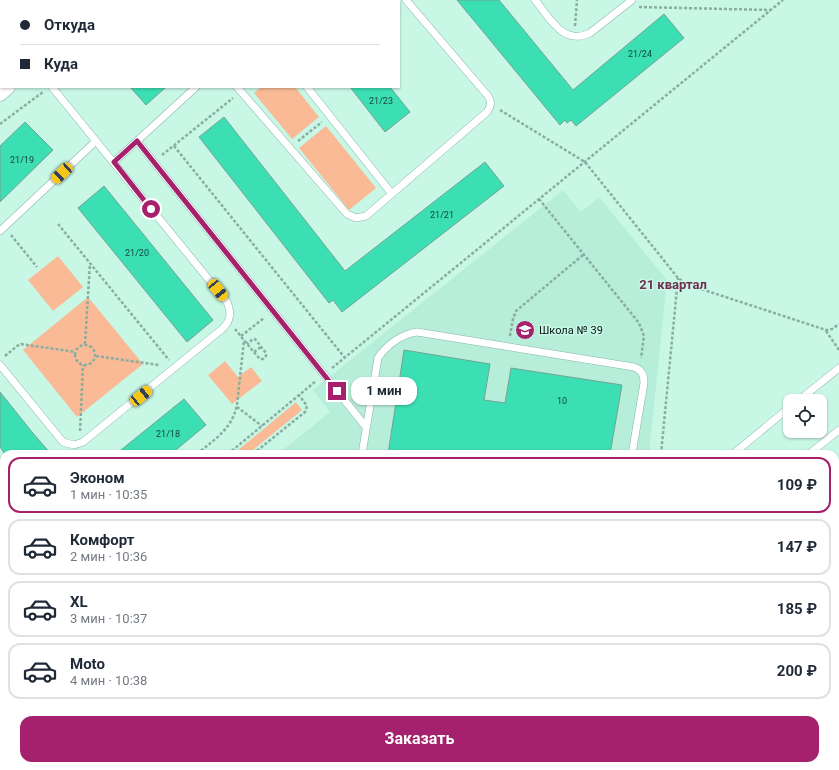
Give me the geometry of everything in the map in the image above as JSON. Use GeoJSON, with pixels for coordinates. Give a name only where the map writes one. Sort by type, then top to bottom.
{"type":"FeatureCollection","features":[{"type":"Feature","properties":{"kind":"lane"},"geometry":{"type":"LineString","coordinates":[[239,90],[347,214],[351,217],[360,218],[366,216],[487,112],[491,105],[491,100],[488,96],[406,0]]}},
{"type":"Feature","properties":{"kind":"lane"},"geometry":{"type":"LineString","coordinates":[[535,0],[559,30],[569,36],[574,37],[585,36],[590,33],[632,0]]}},
{"type":"Feature","properties":{"kind":"lane"},"geometry":{"type":"LineString","coordinates":[[0,364],[63,442],[74,445],[83,442],[175,368],[222,329],[229,321],[230,309],[227,302],[53,88]]}},
{"type":"Feature","properties":{"kind":"lane"},"geometry":{"type":"LineString","coordinates":[[114,162],[195,88]]}},
{"type":"Feature","properties":{"kind":"lane"},"geometry":{"type":"LineString","coordinates":[[308,88],[392,194]]}},
{"type":"Feature","properties":{"kind":"lane"},"geometry":{"type":"LineString","coordinates":[[2,229],[96,141]]}},
{"type":"Feature","properties":{"kind":"lane"},"geometry":{"type":"LineString","coordinates":[[137,141],[366,426]]}},
{"type":"Feature","properties":{"kind":"lane"},"geometry":{"type":"LineString","coordinates":[[363,450],[378,358],[384,350],[401,336],[411,333],[424,332],[639,369],[643,373],[644,383],[633,450]]}},
{"type":"Feature","properties":{"kind":"lane"},"geometry":{"type":"LineString","coordinates":[[807,394],[839,368]]}},
{"type":"Feature","properties":{"kind":"lane"},"geometry":{"type":"LineString","coordinates":[[738,450],[783,413]]}},
{"type":"Feature","properties":{"kind":"lane"},"geometry":{"type":"LineString","coordinates":[[814,450],[839,430]]}},
{"type":"Feature","properties":{"kind":"path"},"geometry":{"type":"LineString","coordinates":[[574,37],[577,0]]}},
{"type":"Feature","properties":{"kind":"path"},"geometry":{"type":"LineString","coordinates":[[233,450],[783,0]]}},
{"type":"Feature","properties":{"kind":"path"},"geometry":{"type":"LineString","coordinates":[[623,7],[770,10]]}},
{"type":"Feature","properties":{"kind":"path"},"geometry":{"type":"LineString","coordinates":[[153,162],[174,146],[239,90]]}},
{"type":"Feature","properties":{"kind":"path"},"geometry":{"type":"LineString","coordinates":[[0,124],[44,92]]}},
{"type":"Feature","properties":{"kind":"path"},"geometry":{"type":"LineString","coordinates":[[491,105],[585,162],[678,278],[689,286],[826,330],[832,329],[839,324]]}},
{"type":"Feature","properties":{"kind":"path"},"geometry":{"type":"LineString","coordinates":[[289,147],[330,116]]}},
{"type":"Feature","properties":{"kind":"path"},"geometry":{"type":"LineString","coordinates":[[174,146],[345,358]]}},
{"type":"Feature","properties":{"kind":"path"},"geometry":{"type":"LineString","coordinates":[[539,199],[640,326],[644,336],[644,341],[639,369]]}},
{"type":"Feature","properties":{"kind":"path"},"geometry":{"type":"LineString","coordinates":[[58,224],[175,368]]}},
{"type":"Feature","properties":{"kind":"path"},"geometry":{"type":"LineString","coordinates":[[2,229],[37,267]]}},
{"type":"Feature","properties":{"kind":"path"},"geometry":{"type":"LineString","coordinates":[[509,346],[513,319],[516,311],[584,255]]}},
{"type":"Feature","properties":{"kind":"path"},"geometry":{"type":"LineString","coordinates":[[85,344],[90,262]]}},
{"type":"Feature","properties":{"kind":"path"},"geometry":{"type":"LineString","coordinates":[[661,450],[678,278]]}},
{"type":"Feature","properties":{"kind":"path"},"geometry":{"type":"LineString","coordinates":[[241,336],[273,311]]}},
{"type":"Feature","properties":{"kind":"path"},"geometry":{"type":"LineString","coordinates":[[229,321],[247,344],[260,359],[263,359],[267,355],[254,339],[247,344]]}},
{"type":"Feature","properties":{"kind":"path"},"geometry":{"type":"LineString","coordinates":[[826,330],[839,350]]}},
{"type":"Feature","properties":{"kind":"path"},"geometry":{"type":"LineString","coordinates":[[202,450],[228,427],[237,407],[244,340]]}},
{"type":"Feature","properties":{"kind":"path"},"geometry":{"type":"LineString","coordinates":[[0,360],[21,344],[75,352]]}},
{"type":"Feature","properties":{"kind":"path"},"geometry":{"type":"LineString","coordinates":[[85,344],[93,347],[96,356],[92,363],[83,365],[76,361],[75,352],[80,345],[85,344]]}},
{"type":"Feature","properties":{"kind":"path"},"geometry":{"type":"LineString","coordinates":[[254,352],[261,347]]}},
{"type":"Feature","properties":{"kind":"path"},"geometry":{"type":"LineString","coordinates":[[96,356],[175,368]]}},
{"type":"Feature","properties":{"kind":"path"},"geometry":{"type":"LineString","coordinates":[[79,444],[83,365]]}},
{"type":"Feature","properties":{"kind":"path"},"geometry":{"type":"LineString","coordinates":[[258,450],[305,412],[307,406],[299,396]]}},
{"type":"Feature","properties":{"kind":"path"},"geometry":{"type":"LineString","coordinates":[[237,407],[262,426]]}},
{"type":"Feature","properties":{"kind":"shaded area"},"geometry":{"type":"Polygon","coordinates":[[[260,88],[296,88],[319,117],[292,139],[254,93],[260,88]]]}},
{"type":"Feature","properties":{"kind":"shaded area"},"geometry":{"type":"Polygon","coordinates":[[[326,126],[376,188],[349,210],[299,148],[326,126]]]}},
{"type":"Feature","properties":{"kind":"shaded area","name":"Школа № 39"},"geometry":{"type":"Polygon","coordinates":[[[563,190],[581,212],[599,197],[667,280],[649,450],[283,450],[330,412],[313,390],[563,190]]]}},
{"type":"Feature","properties":{"kind":"shaded area"},"geometry":{"type":"Polygon","coordinates":[[[58,256],[83,287],[53,311],[28,280],[58,256]]]}},
{"type":"Feature","properties":{"kind":"shaded area"},"geometry":{"type":"Polygon","coordinates":[[[88,297],[143,364],[77,417],[23,350],[88,297]]]}},
{"type":"Feature","properties":{"kind":"shaded area"},"geometry":{"type":"Polygon","coordinates":[[[225,361],[238,377],[251,367],[262,381],[232,404],[208,375],[225,361]]]}},
{"type":"Feature","properties":{"kind":"shaded area"},"geometry":{"type":"Polygon","coordinates":[[[296,402],[302,410],[253,450],[238,450],[296,402]]]}},
{"type":"Feature","properties":{"kind":"building"},"geometry":{"type":"Polygon","coordinates":[[[457,0],[499,0],[573,90],[664,14],[684,38],[576,126],[571,120],[567,123],[565,120],[560,125],[457,0]]]}},
{"type":"Feature","properties":{"kind":"building"},"geometry":{"type":"Polygon","coordinates":[[[131,88],[165,88],[146,105],[131,88]]]}},
{"type":"Feature","properties":{"kind":"building"},"geometry":{"type":"Polygon","coordinates":[[[351,88],[391,88],[410,112],[385,132],[351,88]]]}},
{"type":"Feature","properties":{"kind":"building"},"geometry":{"type":"Polygon","coordinates":[[[224,117],[345,271],[485,162],[504,186],[342,312],[333,300],[329,303],[199,137],[224,117]]]}},
{"type":"Feature","properties":{"kind":"building"},"geometry":{"type":"Polygon","coordinates":[[[25,122],[53,150],[0,202],[0,146],[25,122]]]}},
{"type":"Feature","properties":{"kind":"building"},"geometry":{"type":"Polygon","coordinates":[[[104,186],[213,320],[187,342],[78,208],[104,186]]]}},
{"type":"Feature","properties":{"kind":"building"},"geometry":{"type":"Polygon","coordinates":[[[404,350],[490,364],[484,400],[505,403],[511,368],[622,385],[611,450],[389,450],[404,350]]]}},
{"type":"Feature","properties":{"kind":"building"},"geometry":{"type":"Polygon","coordinates":[[[0,392],[48,450],[2,450],[0,447],[0,392]]]}},
{"type":"Feature","properties":{"kind":"building"},"geometry":{"type":"Polygon","coordinates":[[[184,399],[206,425],[176,450],[121,450],[184,399]]]}},
{"type":"Feature","properties":{"kind":"place","name":"Школа № 39"},"geometry":{"type":"Point","coordinates":[525,330]}},
{"type":"Feature","properties":{"kind":"district","name":"21 квартал"},"geometry":{"type":"Point","coordinates":[673,284]}},
{"type":"Feature","properties":{"kind":"route"},"geometry":{"type":"LineString","coordinates":[[151,209],[114,162],[137,141],[337,391]]}}]}
